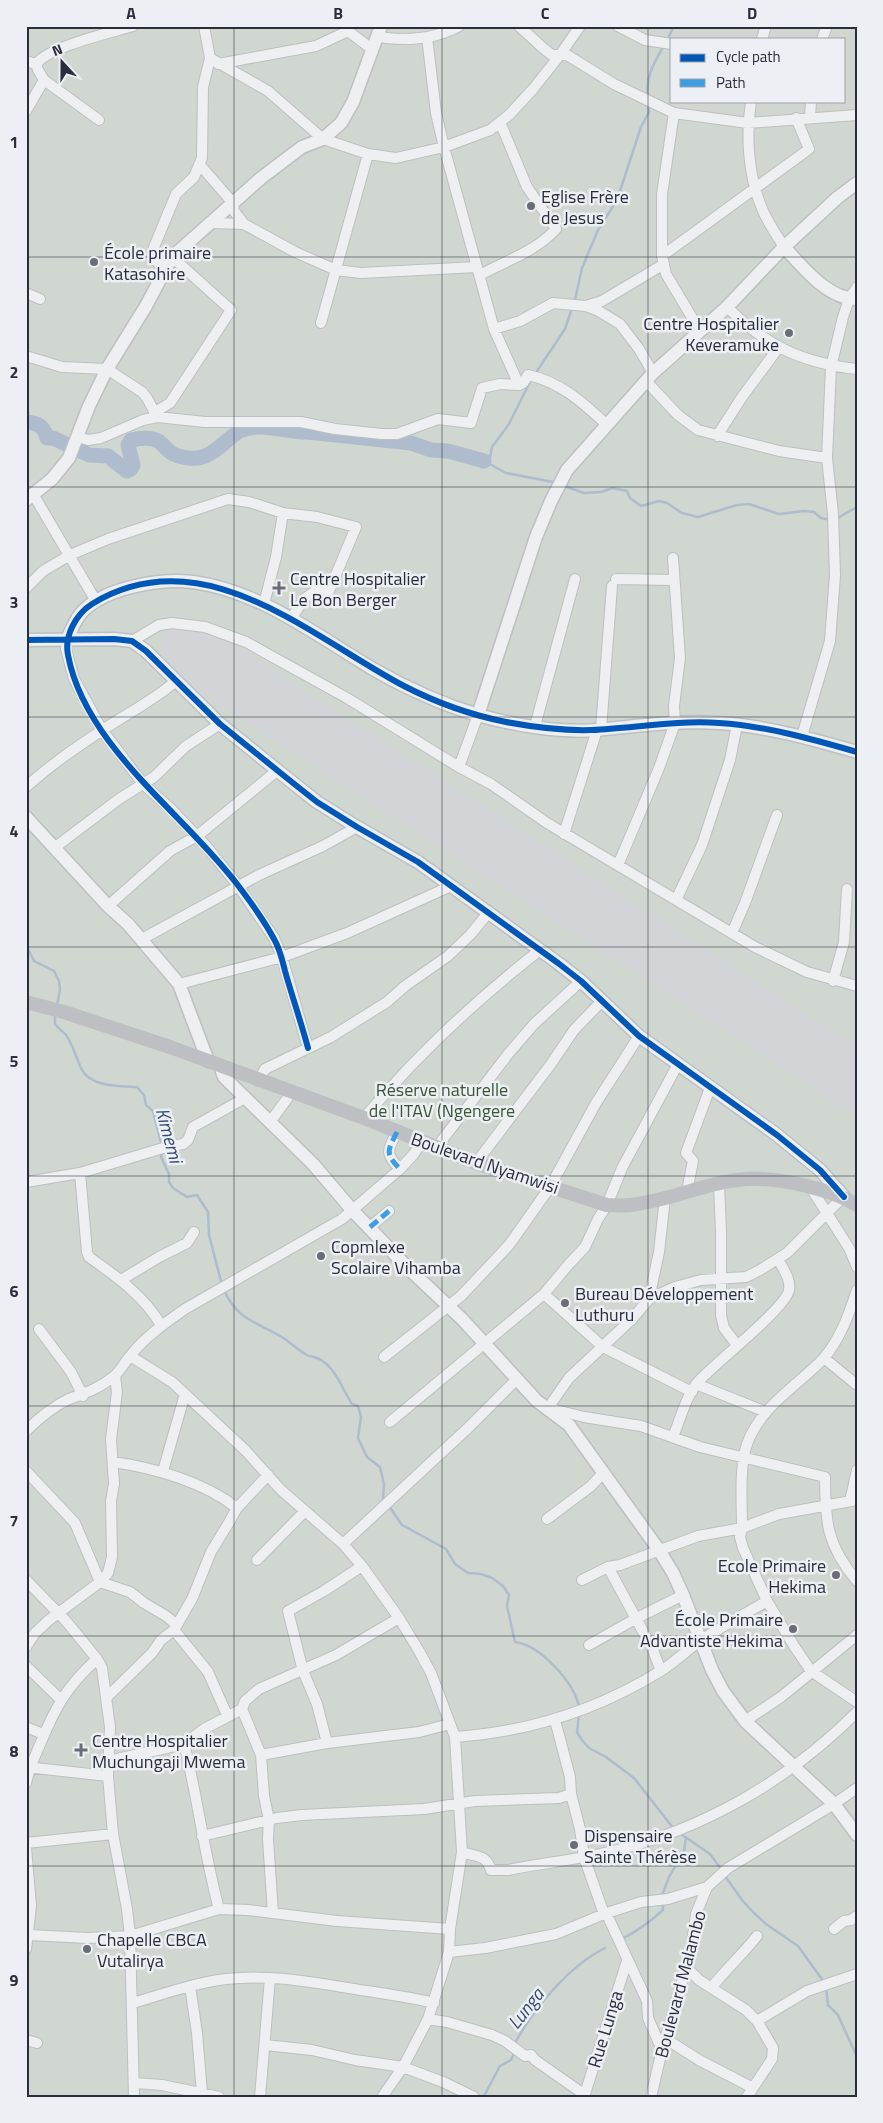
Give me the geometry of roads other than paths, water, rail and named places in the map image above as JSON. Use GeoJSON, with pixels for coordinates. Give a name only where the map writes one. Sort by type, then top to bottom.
{"type":"FeatureCollection","features":[{"type":"Feature","properties":{"kind":"main road","name":"Boulevard Nyamwisi"},"geometry":{"type":"LineString","coordinates":[[26,1002],[214,1063],[258,1081],[364,1118],[476,1163],[607,1205],[630,1205],[745,1179],[767,1179],[812,1188],[844,1197],[857,1205]]}},
{"type":"Feature","properties":{"kind":"street"},"geometry":{"type":"LineString","coordinates":[[99,120],[44,80],[31,62],[56,51],[132,26]]}},
{"type":"Feature","properties":{"kind":"street"},"geometry":{"type":"LineString","coordinates":[[165,269],[153,258],[154,248],[176,194],[194,178],[200,164],[204,146],[203,87],[214,61],[204,26]]}},
{"type":"Feature","properties":{"kind":"street"},"geometry":{"type":"LineString","coordinates":[[96,601],[70,555],[28,498],[52,479],[69,458],[89,406],[107,369],[146,306],[172,257],[194,235],[211,223],[291,155],[308,144],[323,139],[342,123],[349,112],[380,32],[407,39],[427,37],[459,26]]}},
{"type":"Feature","properties":{"kind":"street"},"geometry":{"type":"LineString","coordinates":[[519,26],[552,55],[567,55],[589,70],[640,98],[674,113],[748,123],[857,115]]}},
{"type":"Feature","properties":{"kind":"street"},"geometry":{"type":"LineString","coordinates":[[214,61],[268,91],[323,139],[368,154],[396,158],[444,147],[490,130],[532,90],[580,26]]}},
{"type":"Feature","properties":{"kind":"street"},"geometry":{"type":"LineString","coordinates":[[618,26],[644,40],[670,44]]}},
{"type":"Feature","properties":{"kind":"street"},"geometry":{"type":"LineString","coordinates":[[762,38],[766,26]]}},
{"type":"Feature","properties":{"kind":"street"},"geometry":{"type":"LineString","coordinates":[[822,38],[827,26]]}},
{"type":"Feature","properties":{"kind":"street"},"geometry":{"type":"LineString","coordinates":[[214,61],[316,46],[346,28],[373,50]]}},
{"type":"Feature","properties":{"kind":"street"},"geometry":{"type":"LineString","coordinates":[[427,37],[436,113],[444,147],[494,329],[519,384]]}},
{"type":"Feature","properties":{"kind":"street"},"geometry":{"type":"LineString","coordinates":[[26,110],[44,80]]}},
{"type":"Feature","properties":{"kind":"street"},"geometry":{"type":"LineString","coordinates":[[751,102],[748,123],[755,190],[761,208],[784,247],[819,282],[853,299]]}},
{"type":"Feature","properties":{"kind":"street"},"geometry":{"type":"LineString","coordinates":[[810,117],[811,102]]}},
{"type":"Feature","properties":{"kind":"street"},"geometry":{"type":"LineString","coordinates":[[674,113],[662,194],[663,260],[666,274],[700,331]]}},
{"type":"Feature","properties":{"kind":"street"},"geometry":{"type":"LineString","coordinates":[[586,306],[602,301],[663,260],[809,149],[796,118]]}},
{"type":"Feature","properties":{"kind":"street"},"geometry":{"type":"LineString","coordinates":[[200,164],[233,203],[234,211],[244,224],[316,263],[336,270],[360,273],[479,271],[533,249],[544,242],[556,229],[527,187],[500,122]]}},
{"type":"Feature","properties":{"kind":"street"},"geometry":{"type":"LineString","coordinates":[[321,323],[368,154]]}},
{"type":"Feature","properties":{"kind":"street"},"geometry":{"type":"LineString","coordinates":[[459,767],[478,715],[519,587],[551,501],[567,470],[649,377],[727,306],[784,247],[857,182]]}},
{"type":"Feature","properties":{"kind":"street"},"geometry":{"type":"LineString","coordinates":[[211,223],[244,224]]}},
{"type":"Feature","properties":{"kind":"street"},"geometry":{"type":"LineString","coordinates":[[77,439],[101,438],[156,415],[175,397],[231,310],[172,257]]}},
{"type":"Feature","properties":{"kind":"street"},"geometry":{"type":"LineString","coordinates":[[802,736],[830,641],[835,575],[833,514],[827,458],[831,366],[857,287]]}},
{"type":"Feature","properties":{"kind":"street"},"geometry":{"type":"LineString","coordinates":[[26,293],[40,299]]}},
{"type":"Feature","properties":{"kind":"street"},"geometry":{"type":"LineString","coordinates":[[494,329],[520,321],[553,303],[586,306],[603,313],[620,324],[649,377],[678,415],[698,430],[779,451],[827,458]]}},
{"type":"Feature","properties":{"kind":"street"},"geometry":{"type":"LineString","coordinates":[[727,306],[759,336],[791,355],[809,361],[857,370]]}},
{"type":"Feature","properties":{"kind":"street"},"geometry":{"type":"LineString","coordinates":[[717,436],[742,397],[779,347]]}},
{"type":"Feature","properties":{"kind":"street"},"geometry":{"type":"LineString","coordinates":[[26,356],[62,367],[107,369],[142,392],[156,415]]}},
{"type":"Feature","properties":{"kind":"street"},"geometry":{"type":"LineString","coordinates":[[156,415],[205,422],[301,422],[354,432],[398,434],[438,419],[471,423],[482,388],[500,384],[519,384],[528,375],[555,384],[573,394],[607,425]]}},
{"type":"Feature","properties":{"kind":"street"},"geometry":{"type":"LineString","coordinates":[[26,588],[43,572],[70,555],[108,539],[228,499],[249,502],[283,513],[318,517],[356,527],[329,591],[318,589],[304,599],[291,619]]}},
{"type":"Feature","properties":{"kind":"street"},"geometry":{"type":"LineString","coordinates":[[264,604],[276,557],[283,513]]}},
{"type":"Feature","properties":{"kind":"street"},"geometry":{"type":"LineString","coordinates":[[618,866],[656,775],[675,723],[674,706],[680,658],[673,558]]}},
{"type":"Feature","properties":{"kind":"street"},"geometry":{"type":"LineString","coordinates":[[536,726],[575,579]]}},
{"type":"Feature","properties":{"kind":"street"},"geometry":{"type":"LineString","coordinates":[[564,834],[599,729],[614,582],[674,580]]}},
{"type":"Feature","properties":{"kind":"street"},"geometry":{"type":"LineString","coordinates":[[308,1048],[282,956],[274,938],[239,887],[197,836],[143,784],[102,730],[74,679],[66,649],[67,639],[79,614],[96,601],[129,588],[180,581],[214,586],[264,604],[406,687],[478,715],[507,722],[555,729],[599,729],[675,723],[720,723],[802,736],[857,752]]}},
{"type":"Feature","properties":{"kind":"street"},"geometry":{"type":"LineString","coordinates":[[26,640],[132,641],[159,626],[172,622],[205,627],[231,636],[264,651],[347,698],[459,767],[491,784],[564,834],[755,947],[807,972],[833,981],[857,986]]}},
{"type":"Feature","properties":{"kind":"street"},"geometry":{"type":"LineString","coordinates":[[132,641],[146,651],[220,724],[317,802],[356,827],[418,862],[540,950],[581,981],[639,1036],[777,1135],[820,1170],[844,1197],[787,1252],[746,1277],[701,1280],[675,1287],[649,1300],[570,1378],[548,1408]]}},
{"type":"Feature","properties":{"kind":"street"},"geometry":{"type":"LineString","coordinates":[[26,787],[44,771],[102,730],[162,693],[176,681]]}},
{"type":"Feature","properties":{"kind":"street"},"geometry":{"type":"LineString","coordinates":[[54,848],[119,800],[154,777],[186,746],[220,724]]}},
{"type":"Feature","properties":{"kind":"street"},"geometry":{"type":"LineString","coordinates":[[676,900],[702,846],[721,789],[737,725]]}},
{"type":"Feature","properties":{"kind":"street"},"geometry":{"type":"LineString","coordinates":[[108,906],[166,854],[197,836],[278,770]]}},
{"type":"Feature","properties":{"kind":"street"},"geometry":{"type":"LineString","coordinates":[[732,933],[746,903],[777,815]]}},
{"type":"Feature","properties":{"kind":"street"},"geometry":{"type":"LineString","coordinates":[[28,823],[142,939],[179,984],[214,1063],[224,1077],[313,1164],[353,1211],[486,1344],[537,1401],[569,1425],[660,1550],[684,1595],[712,1670],[723,1691],[745,1721],[834,1804],[856,1833]]}},
{"type":"Feature","properties":{"kind":"street"},"geometry":{"type":"LineString","coordinates":[[142,939],[259,875],[322,846],[356,827]]}},
{"type":"Feature","properties":{"kind":"street"},"geometry":{"type":"LineString","coordinates":[[179,984],[282,956],[347,933],[451,886]]}},
{"type":"Feature","properties":{"kind":"street"},"geometry":{"type":"LineString","coordinates":[[833,981],[844,942],[847,889]]}},
{"type":"Feature","properties":{"kind":"street"},"geometry":{"type":"LineString","coordinates":[[258,1081],[264,1069],[331,1037],[387,1002],[405,986],[448,956],[470,935],[489,912]]}},
{"type":"Feature","properties":{"kind":"street"},"geometry":{"type":"LineString","coordinates":[[364,1118],[415,1060],[466,1013],[540,950]]}},
{"type":"Feature","properties":{"kind":"street"},"geometry":{"type":"LineString","coordinates":[[436,1148],[509,1053],[534,1024],[581,981]]}},
{"type":"Feature","properties":{"kind":"street"},"geometry":{"type":"LineString","coordinates":[[476,1163],[551,1064],[574,1030],[601,1002]]}},
{"type":"Feature","properties":{"kind":"street"},"geometry":{"type":"LineString","coordinates":[[384,1357],[448,1306],[508,1245],[550,1187],[596,1103],[639,1036]]}},
{"type":"Feature","properties":{"kind":"street"},"geometry":{"type":"LineString","coordinates":[[390,1422],[544,1294],[586,1247],[598,1219],[607,1205],[622,1168],[678,1064]]}},
{"type":"Feature","properties":{"kind":"street"},"geometry":{"type":"LineString","coordinates":[[687,1191],[693,1161],[686,1153],[710,1088]]}},
{"type":"Feature","properties":{"kind":"street"},"geometry":{"type":"LineString","coordinates":[[270,1122],[292,1092]]}},
{"type":"Feature","properties":{"kind":"street"},"geometry":{"type":"LineString","coordinates":[[26,1182],[80,1173],[163,1148],[183,1144],[188,1140],[193,1127],[245,1098]]}},
{"type":"Feature","properties":{"kind":"street"},"geometry":{"type":"LineString","coordinates":[[397,1132],[388,1150],[389,1155],[400,1169]]}},
{"type":"Feature","properties":{"kind":"street"},"geometry":{"type":"LineString","coordinates":[[26,1431],[43,1415],[70,1399],[82,1396],[115,1376],[130,1356],[161,1325],[353,1211],[400,1169],[422,1142]]}},
{"type":"Feature","properties":{"kind":"street"},"geometry":{"type":"LineString","coordinates":[[80,1173],[89,1257],[121,1280],[153,1312],[161,1325]]}},
{"type":"Feature","properties":{"kind":"street"},"geometry":{"type":"LineString","coordinates":[[719,1184],[721,1315],[724,1328],[737,1345]]}},
{"type":"Feature","properties":{"kind":"street"},"geometry":{"type":"LineString","coordinates":[[812,1188],[849,1248],[857,1267]]}},
{"type":"Feature","properties":{"kind":"street"},"geometry":{"type":"LineString","coordinates":[[649,1300],[659,1252],[665,1198]]}},
{"type":"Feature","properties":{"kind":"street"},"geometry":{"type":"LineString","coordinates":[[370,1227],[389,1212]]}},
{"type":"Feature","properties":{"kind":"street"},"geometry":{"type":"LineString","coordinates":[[121,1280],[158,1257],[187,1243],[194,1232]]}},
{"type":"Feature","properties":{"kind":"street"},"geometry":{"type":"LineString","coordinates":[[673,1437],[694,1388],[715,1363],[771,1316],[789,1292],[788,1278],[778,1259]]}},
{"type":"Feature","properties":{"kind":"street"},"geometry":{"type":"LineString","coordinates":[[857,1290],[841,1332],[824,1358],[766,1412],[755,1426],[747,1444],[744,1457],[742,1528],[740,1537],[766,1601],[812,1671],[857,1702]]}},
{"type":"Feature","properties":{"kind":"street"},"geometry":{"type":"LineString","coordinates":[[544,1294],[603,1347],[694,1388],[766,1412]]}},
{"type":"Feature","properties":{"kind":"street"},"geometry":{"type":"LineString","coordinates":[[39,1328],[71,1372],[82,1396]]}},
{"type":"Feature","properties":{"kind":"street"},"geometry":{"type":"LineString","coordinates":[[130,1356],[172,1382],[246,1451],[281,1490],[343,1544],[362,1566],[399,1618],[431,1673],[455,1737],[462,1852],[450,1929],[449,1952],[428,2019],[403,2067],[382,2097]]}},
{"type":"Feature","properties":{"kind":"street"},"geometry":{"type":"LineString","coordinates":[[824,1358],[857,1386]]}},
{"type":"Feature","properties":{"kind":"street"},"geometry":{"type":"LineString","coordinates":[[26,1647],[35,1633],[100,1582],[108,1573],[112,1557],[111,1501],[114,1484],[110,1439],[117,1392],[115,1376]]}},
{"type":"Feature","properties":{"kind":"street"},"geometry":{"type":"LineString","coordinates":[[343,1544],[468,1428],[516,1379]]}},
{"type":"Feature","properties":{"kind":"street"},"geometry":{"type":"LineString","coordinates":[[163,1471],[185,1394]]}},
{"type":"Feature","properties":{"kind":"street"},"geometry":{"type":"LineString","coordinates":[[548,1408],[584,1418],[641,1426],[700,1447],[825,1478],[827,1522],[836,1553],[857,1581]]}},
{"type":"Feature","properties":{"kind":"street"},"geometry":{"type":"LineString","coordinates":[[113,1462],[163,1471],[210,1491],[237,1508]]}},
{"type":"Feature","properties":{"kind":"street"},"geometry":{"type":"LineString","coordinates":[[582,1580],[608,1567],[620,1565],[698,1536],[742,1528],[779,1514],[853,1501],[857,1470]]}},
{"type":"Feature","properties":{"kind":"street"},"geometry":{"type":"LineString","coordinates":[[26,1471],[75,1523],[100,1582],[130,1592],[144,1604],[166,1616],[176,1627],[208,1672],[227,1715]]}},
{"type":"Feature","properties":{"kind":"street"},"geometry":{"type":"LineString","coordinates":[[547,1519],[590,1486],[604,1472]]}},
{"type":"Feature","properties":{"kind":"street"},"geometry":{"type":"LineString","coordinates":[[107,1697],[176,1627],[192,1599],[211,1552],[237,1508],[268,1475]]}},
{"type":"Feature","properties":{"kind":"street"},"geometry":{"type":"LineString","coordinates":[[257,1560],[304,1511]]}},
{"type":"Feature","properties":{"kind":"street"},"geometry":{"type":"LineString","coordinates":[[327,1742],[317,1704],[302,1671],[288,1611],[324,1591],[362,1566]]}},
{"type":"Feature","properties":{"kind":"street"},"geometry":{"type":"LineString","coordinates":[[608,1567],[623,1597],[637,1618],[653,1650],[661,1672]]}},
{"type":"Feature","properties":{"kind":"street"},"geometry":{"type":"LineString","coordinates":[[26,1580],[66,1621],[97,1658],[102,1668],[110,1727],[108,1776],[113,1834],[130,1936],[134,2097]]}},
{"type":"Feature","properties":{"kind":"street"},"geometry":{"type":"LineString","coordinates":[[588,1645],[684,1595]]}},
{"type":"Feature","properties":{"kind":"street"},"geometry":{"type":"LineString","coordinates":[[455,1737],[487,1735],[516,1730],[555,1720],[601,1701],[661,1672],[701,1641],[766,1601]]}},
{"type":"Feature","properties":{"kind":"street"},"geometry":{"type":"LineString","coordinates":[[108,1761],[184,1744],[227,1715],[242,1708],[251,1694],[336,1655],[399,1618]]}},
{"type":"Feature","properties":{"kind":"street"},"geometry":{"type":"LineString","coordinates":[[745,1721],[781,1697],[857,1635]]}},
{"type":"Feature","properties":{"kind":"street"},"geometry":{"type":"LineString","coordinates":[[26,1783],[28,1767],[60,1699],[78,1676],[97,1658]]}},
{"type":"Feature","properties":{"kind":"street"},"geometry":{"type":"LineString","coordinates":[[26,1666],[60,1699]]}},
{"type":"Feature","properties":{"kind":"street"},"geometry":{"type":"LineString","coordinates":[[242,1708],[260,1755],[264,1796],[269,1820],[268,1839],[273,1913]]}},
{"type":"Feature","properties":{"kind":"street"},"geometry":{"type":"LineString","coordinates":[[462,1852],[485,1858],[492,1870],[508,1870],[620,1849],[693,1824],[751,1796],[795,1766],[857,1712]]}},
{"type":"Feature","properties":{"kind":"street"},"geometry":{"type":"LineString","coordinates":[[555,1720],[570,1777],[571,1794],[580,1829],[584,1857],[604,1914],[608,1917],[647,2001],[648,2018],[662,2050]]}},
{"type":"Feature","properties":{"kind":"street"},"geometry":{"type":"LineString","coordinates":[[260,1755],[327,1742],[419,1732],[450,1724]]}},
{"type":"Feature","properties":{"kind":"street"},"geometry":{"type":"LineString","coordinates":[[26,1727],[43,1734]]}},
{"type":"Feature","properties":{"kind":"street"},"geometry":{"type":"LineString","coordinates":[[184,1744],[196,1792],[208,1872],[219,1909]]}},
{"type":"Feature","properties":{"kind":"street"},"geometry":{"type":"LineString","coordinates":[[28,1767],[108,1776]]}},
{"type":"Feature","properties":{"kind":"street","name":"Boulevard Malambo"},"geometry":{"type":"LineString","coordinates":[[651,2097],[662,2050],[691,1951],[696,1914],[707,1887],[728,1868],[857,1788]]}},
{"type":"Feature","properties":{"kind":"street"},"geometry":{"type":"LineString","coordinates":[[202,1836],[269,1820],[302,1815],[424,1809],[459,1802],[559,1798],[571,1794]]}},
{"type":"Feature","properties":{"kind":"street"},"geometry":{"type":"LineString","coordinates":[[26,1843],[113,1834]]}},
{"type":"Feature","properties":{"kind":"street"},"geometry":{"type":"LineString","coordinates":[[26,1848],[28,1889],[31,1906],[26,1949]]}},
{"type":"Feature","properties":{"kind":"street"},"geometry":{"type":"LineString","coordinates":[[449,1952],[485,1948],[556,1934],[604,1914],[641,1902],[668,1899],[707,1887]]}},
{"type":"Feature","properties":{"kind":"street"},"geometry":{"type":"LineString","coordinates":[[29,1935],[88,1938],[130,1936],[219,1909],[273,1913],[337,1922],[450,1929]]}},
{"type":"Feature","properties":{"kind":"street"},"geometry":{"type":"LineString","coordinates":[[834,1929],[844,1921],[851,1920],[857,1916]]}},
{"type":"Feature","properties":{"kind":"street"},"geometry":{"type":"LineString","coordinates":[[712,1987],[729,1965],[758,1936]]}},
{"type":"Feature","properties":{"kind":"street","name":"Rue Lunga"},"geometry":{"type":"LineString","coordinates":[[585,2096],[627,1961]]}},
{"type":"Feature","properties":{"kind":"street"},"geometry":{"type":"LineString","coordinates":[[666,2039],[750,2092],[772,2059],[774,2048],[757,2021],[746,2010],[699,1980],[686,1967]]}},
{"type":"Feature","properties":{"kind":"street"},"geometry":{"type":"LineString","coordinates":[[757,2021],[806,1991],[857,1974]]}},
{"type":"Feature","properties":{"kind":"street"},"geometry":{"type":"LineString","coordinates":[[133,2003],[190,1986],[225,1979],[270,1978],[323,1983],[407,1996],[434,2003]]}},
{"type":"Feature","properties":{"kind":"street"},"geometry":{"type":"LineString","coordinates":[[260,2097],[270,1978]]}},
{"type":"Feature","properties":{"kind":"street"},"geometry":{"type":"LineString","coordinates":[[190,1986],[197,2033],[202,2093]]}},
{"type":"Feature","properties":{"kind":"street"},"geometry":{"type":"LineString","coordinates":[[428,2019],[447,2022],[505,2041],[525,2056],[531,2055],[535,2060],[585,2096]]}},
{"type":"Feature","properties":{"kind":"street"},"geometry":{"type":"LineString","coordinates":[[26,2040],[37,2043]]}},
{"type":"Feature","properties":{"kind":"street"},"geometry":{"type":"LineString","coordinates":[[265,2045],[312,2050],[355,2060],[403,2067],[443,2082],[474,2097]]}},
{"type":"Feature","properties":{"kind":"street"},"geometry":{"type":"LineString","coordinates":[[135,2083],[162,2085],[219,2097]]}},
{"type":"Feature","properties":{"kind":"waterway"},"geometry":{"type":"LineString","coordinates":[[667,40],[674,26]]}},
{"type":"Feature","properties":{"kind":"waterway"},"geometry":{"type":"LineString","coordinates":[[648,98],[649,77],[664,45]]}},
{"type":"Feature","properties":{"kind":"waterway"},"geometry":{"type":"LineString","coordinates":[[575,300],[582,268],[598,230],[617,200],[641,127],[649,112],[648,103]]}},
{"type":"Feature","properties":{"kind":"waterway"},"geometry":{"type":"LineString","coordinates":[[535,374],[565,329],[572,308]]}},
{"type":"Feature","properties":{"kind":"waterway"},"geometry":{"type":"LineString","coordinates":[[532,378],[509,424],[492,447],[490,457],[484,461],[506,473],[553,482]]}},
{"type":"Feature","properties":{"kind":"waterway"},"geometry":{"type":"LineString","coordinates":[[26,422],[40,426],[47,438],[53,438],[89,455],[108,456],[127,471],[133,465],[128,445],[131,440],[152,439],[159,442],[175,455],[198,458],[209,454],[240,431],[257,427],[411,443],[431,450],[448,451],[484,461]]}},
{"type":"Feature","properties":{"kind":"waterway"},"geometry":{"type":"LineString","coordinates":[[564,486],[584,493],[601,492],[612,488],[627,491],[630,498],[641,506],[659,501],[667,503],[682,513],[698,517],[737,505],[749,504],[779,514],[804,511],[814,512],[821,518],[831,520]]}},
{"type":"Feature","properties":{"kind":"waterway"},"geometry":{"type":"LineString","coordinates":[[836,519],[857,507]]}},
{"type":"Feature","properties":{"kind":"waterway","name":"Kimemi"},"geometry":{"type":"LineString","coordinates":[[26,945],[34,961],[54,971],[59,981],[60,990],[57,1005]]}},
{"type":"Feature","properties":{"kind":"waterway","name":"Kimemi"},"geometry":{"type":"LineString","coordinates":[[55,1015],[55,1024],[66,1035],[85,1074],[97,1082],[137,1087],[144,1095],[146,1105],[153,1111],[162,1146]]}},
{"type":"Feature","properties":{"kind":"waterway","name":"Kimemi"},"geometry":{"type":"LineString","coordinates":[[162,1151],[161,1157],[169,1174],[169,1182],[173,1188],[187,1197],[197,1195],[208,1212],[209,1235],[222,1285]]}},
{"type":"Feature","properties":{"kind":"waterway"},"geometry":{"type":"LineString","coordinates":[[224,1290],[236,1309],[243,1315],[285,1339],[309,1356],[319,1359],[331,1369],[352,1404],[358,1406],[361,1417],[358,1438],[367,1457],[380,1467],[384,1484],[383,1501]]}},
{"type":"Feature","properties":{"kind":"waterway"},"geometry":{"type":"LineString","coordinates":[[389,1506],[402,1525],[446,1549],[455,1564],[468,1573],[481,1574],[492,1578],[503,1586],[509,1595],[507,1606],[515,1642],[535,1650],[554,1666],[570,1687],[579,1707]]}},
{"type":"Feature","properties":{"kind":"waterway"},"geometry":{"type":"LineString","coordinates":[[579,1715],[577,1732],[582,1740],[589,1748],[606,1757],[634,1778],[674,1829]]}},
{"type":"Feature","properties":{"kind":"waterway"},"geometry":{"type":"LineString","coordinates":[[681,1834],[710,1854],[721,1869]]}},
{"type":"Feature","properties":{"kind":"waterway","name":"Lunga"},"geometry":{"type":"LineString","coordinates":[[661,1898],[669,1877],[684,1851],[686,1838]]}},
{"type":"Feature","properties":{"kind":"waterway"},"geometry":{"type":"LineString","coordinates":[[725,1876],[754,1913],[766,1924],[798,1946],[824,1982]]}},
{"type":"Feature","properties":{"kind":"waterway","name":"Lunga"},"geometry":{"type":"LineString","coordinates":[[620,1940],[648,1923],[663,1910],[663,1903]]}},
{"type":"Feature","properties":{"kind":"waterway","name":"Lunga"},"geometry":{"type":"LineString","coordinates":[[515,2043],[542,2002],[554,1989],[578,1966],[605,1948]]}},
{"type":"Feature","properties":{"kind":"waterway"},"geometry":{"type":"LineString","coordinates":[[826,1987],[828,2005],[838,2015],[857,2057]]}},
{"type":"Feature","properties":{"kind":"waterway","name":"Lunga"},"geometry":{"type":"LineString","coordinates":[[484,2096],[500,2066],[511,2060],[515,2051]]}},
{"type":"Feature","properties":{"kind":"place","name":"Eglise Frère de Jesus"},"geometry":{"type":"Point","coordinates":[531,206]}},
{"type":"Feature","properties":{"kind":"place","name":"École primaire Katasohire"},"geometry":{"type":"Point","coordinates":[94,262]}},
{"type":"Feature","properties":{"kind":"place","name":"Centre Hospitalier Keveramuke"},"geometry":{"type":"Point","coordinates":[789,333]}},
{"type":"Feature","properties":{"kind":"place","name":"Centre Hospitalier Le Bon Berger"},"geometry":{"type":"Point","coordinates":[279,588]}},
{"type":"Feature","properties":{"kind":"place","name":"Copmlexe Scolaire Vihamba"},"geometry":{"type":"Point","coordinates":[321,1256]}},
{"type":"Feature","properties":{"kind":"place","name":"Bureau Développement Luthuru"},"geometry":{"type":"Point","coordinates":[565,1303]}},
{"type":"Feature","properties":{"kind":"place","name":"Ecole Primaire Hekima"},"geometry":{"type":"Point","coordinates":[836,1575]}},
{"type":"Feature","properties":{"kind":"place","name":"École Primaire Advantiste Hekima"},"geometry":{"type":"Point","coordinates":[793,1629]}},
{"type":"Feature","properties":{"kind":"place","name":"Centre Hospitalier Muchungaji Mwema"},"geometry":{"type":"Point","coordinates":[81,1750]}},
{"type":"Feature","properties":{"kind":"place","name":"Dispensaire Sainte Thérèse"},"geometry":{"type":"Point","coordinates":[574,1845]}},
{"type":"Feature","properties":{"kind":"place","name":"Chapelle CBCA Vutalirya"},"geometry":{"type":"Point","coordinates":[87,1949]}},
{"type":"Feature","properties":{"kind":"park label","name":"Réserve naturelle de l'ITAV (Ngengere"},"geometry":{"type":"Point","coordinates":[442,1099]}}]}
